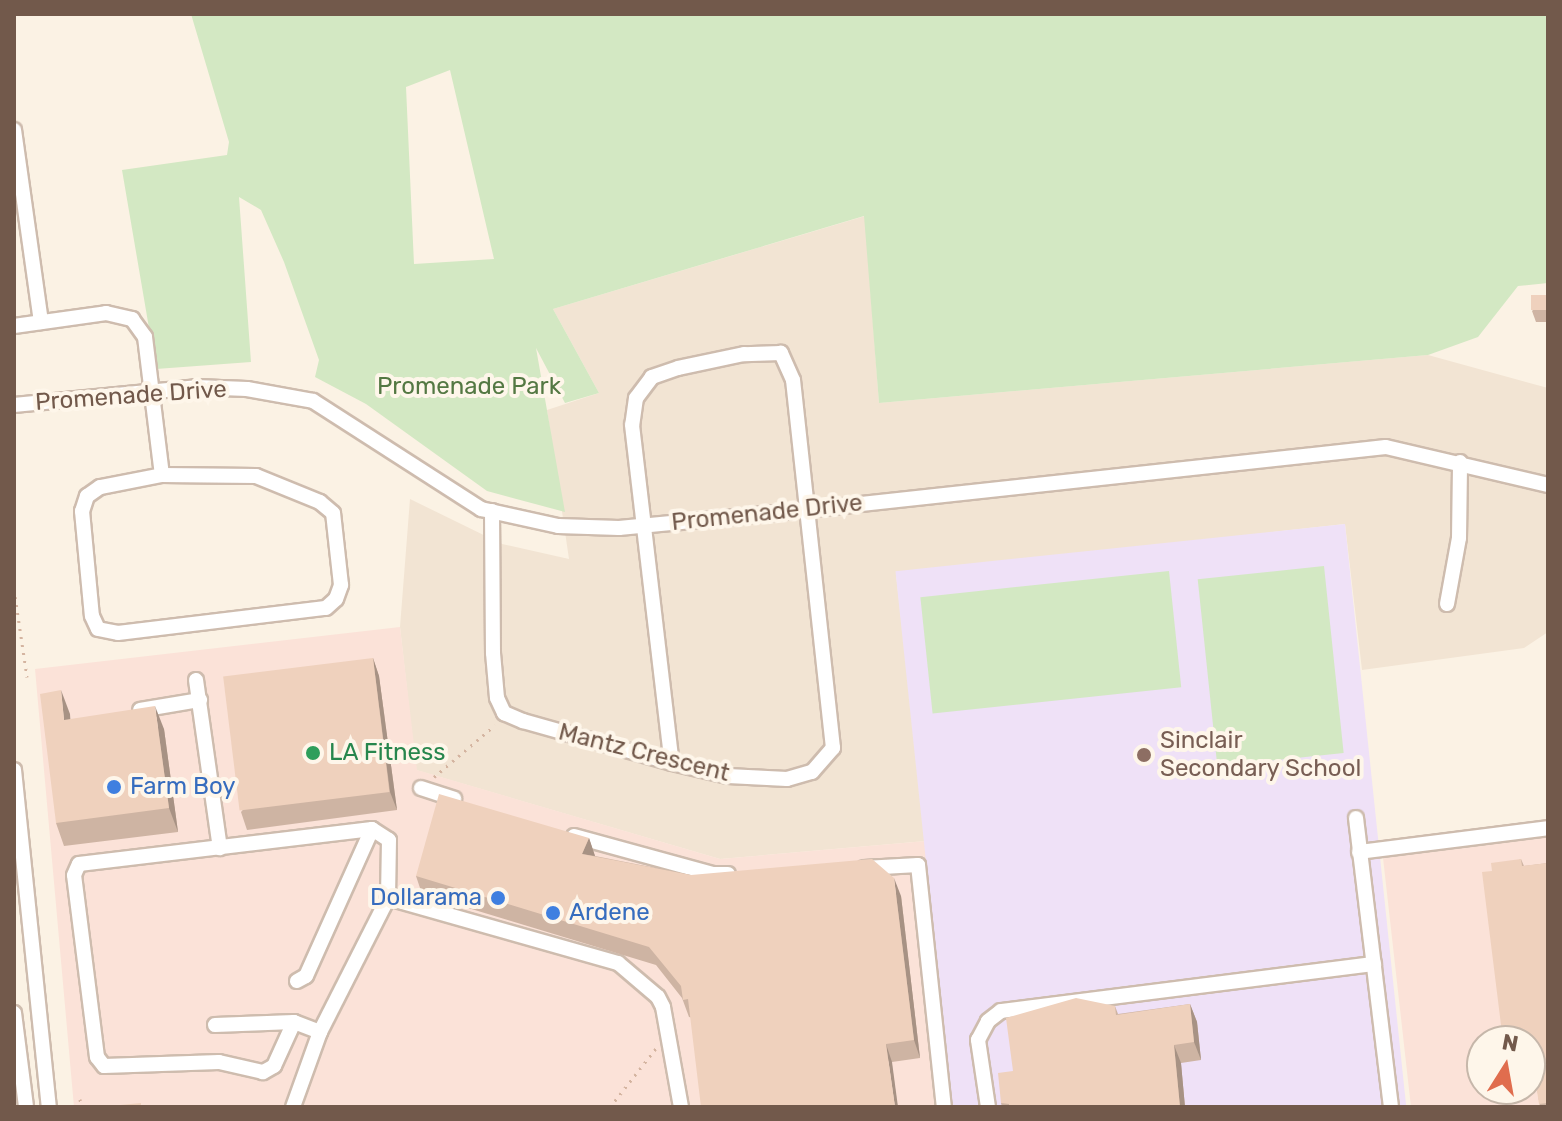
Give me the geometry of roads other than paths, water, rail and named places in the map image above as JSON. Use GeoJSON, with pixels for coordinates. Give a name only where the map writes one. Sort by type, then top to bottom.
{"type":"FeatureCollection","features":[{"type":"Feature","properties":{"kind":"street"},"geometry":{"type":"LineString","coordinates":[[14,132],[21,231],[41,322]]}},
{"type":"Feature","properties":{"kind":"street"},"geometry":{"type":"LineString","coordinates":[[14,326],[106,313],[132,319],[145,337],[149,391],[162,475]]}},
{"type":"Feature","properties":{"kind":"street"},"geometry":{"type":"LineString","coordinates":[[672,763],[647,525],[632,425],[636,398],[652,377],[744,354],[781,353],[793,380],[806,510]]}},
{"type":"Feature","properties":{"kind":"street","name":"Promenade Drive"},"geometry":{"type":"LineString","coordinates":[[14,405],[149,391],[247,389],[313,401],[492,511],[558,526],[647,525],[806,510],[1386,447],[1548,485]]}},
{"type":"Feature","properties":{"kind":"street"},"geometry":{"type":"LineString","coordinates":[[1447,604],[1459,538],[1460,462]]}},
{"type":"Feature","properties":{"kind":"street"},"geometry":{"type":"LineString","coordinates":[[162,475],[256,476],[320,502],[333,513],[341,585],[336,599],[326,608],[118,633],[98,629],[92,616],[82,511],[87,496],[100,487],[162,475]]}},
{"type":"Feature","properties":{"kind":"street","name":"Mantz Crescent"},"geometry":{"type":"LineString","coordinates":[[492,511],[493,653],[497,698],[507,715],[728,776],[787,779],[812,772],[831,756],[806,510]]}},
{"type":"Feature","properties":{"kind":"street"},"geometry":{"type":"LineString","coordinates":[[196,680],[220,848]]}},
{"type":"Feature","properties":{"kind":"street"},"geometry":{"type":"LineString","coordinates":[[128,712],[200,700]]}},
{"type":"Feature","properties":{"kind":"street"},"geometry":{"type":"LineString","coordinates":[[14,770],[49,1107]]}},
{"type":"Feature","properties":{"kind":"street"},"geometry":{"type":"LineString","coordinates":[[421,788],[465,803]]}},
{"type":"Feature","properties":{"kind":"street"},"geometry":{"type":"LineString","coordinates":[[1356,818],[1391,1107]]}},
{"type":"Feature","properties":{"kind":"street"},"geometry":{"type":"LineString","coordinates":[[1359,852],[1548,828]]}},
{"type":"Feature","properties":{"kind":"street"},"geometry":{"type":"LineString","coordinates":[[297,981],[306,976],[372,829]]}},
{"type":"Feature","properties":{"kind":"street"},"geometry":{"type":"LineString","coordinates":[[293,1107],[320,1032],[388,898],[389,840],[372,829],[79,864],[74,875],[97,1057],[104,1066],[219,1062],[263,1072],[274,1066],[294,1022]]}},
{"type":"Feature","properties":{"kind":"street"},"geometry":{"type":"LineString","coordinates":[[553,830],[713,874],[744,873]]}},
{"type":"Feature","properties":{"kind":"street"},"geometry":{"type":"LineString","coordinates":[[855,868],[918,865],[944,1107]]}},
{"type":"Feature","properties":{"kind":"street"},"geometry":{"type":"LineString","coordinates":[[388,898],[618,963],[658,997],[670,1029],[681,1107]]}},
{"type":"Feature","properties":{"kind":"street"},"geometry":{"type":"LineString","coordinates":[[988,1107],[978,1040],[988,1021],[1001,1011],[1374,964]]}},
{"type":"Feature","properties":{"kind":"street"},"geometry":{"type":"LineString","coordinates":[[14,1013],[26,1107]]}},
{"type":"Feature","properties":{"kind":"street"},"geometry":{"type":"LineString","coordinates":[[215,1025],[294,1022],[320,1032]]}},
{"type":"Feature","properties":{"kind":"place","name":"LA Fitness"},"geometry":{"type":"Point","coordinates":[313,753]}},
{"type":"Feature","properties":{"kind":"place","name":"Sinclair Secondary School"},"geometry":{"type":"Point","coordinates":[1144,755]}},
{"type":"Feature","properties":{"kind":"place","name":"Farm Boy"},"geometry":{"type":"Point","coordinates":[114,787]}},
{"type":"Feature","properties":{"kind":"place","name":"Dollarama"},"geometry":{"type":"Point","coordinates":[498,898]}},
{"type":"Feature","properties":{"kind":"place","name":"Ardene"},"geometry":{"type":"Point","coordinates":[553,913]}},
{"type":"Feature","properties":{"kind":"park label","name":"Promenade Park"},"geometry":{"type":"Point","coordinates":[469,387]}}]}
